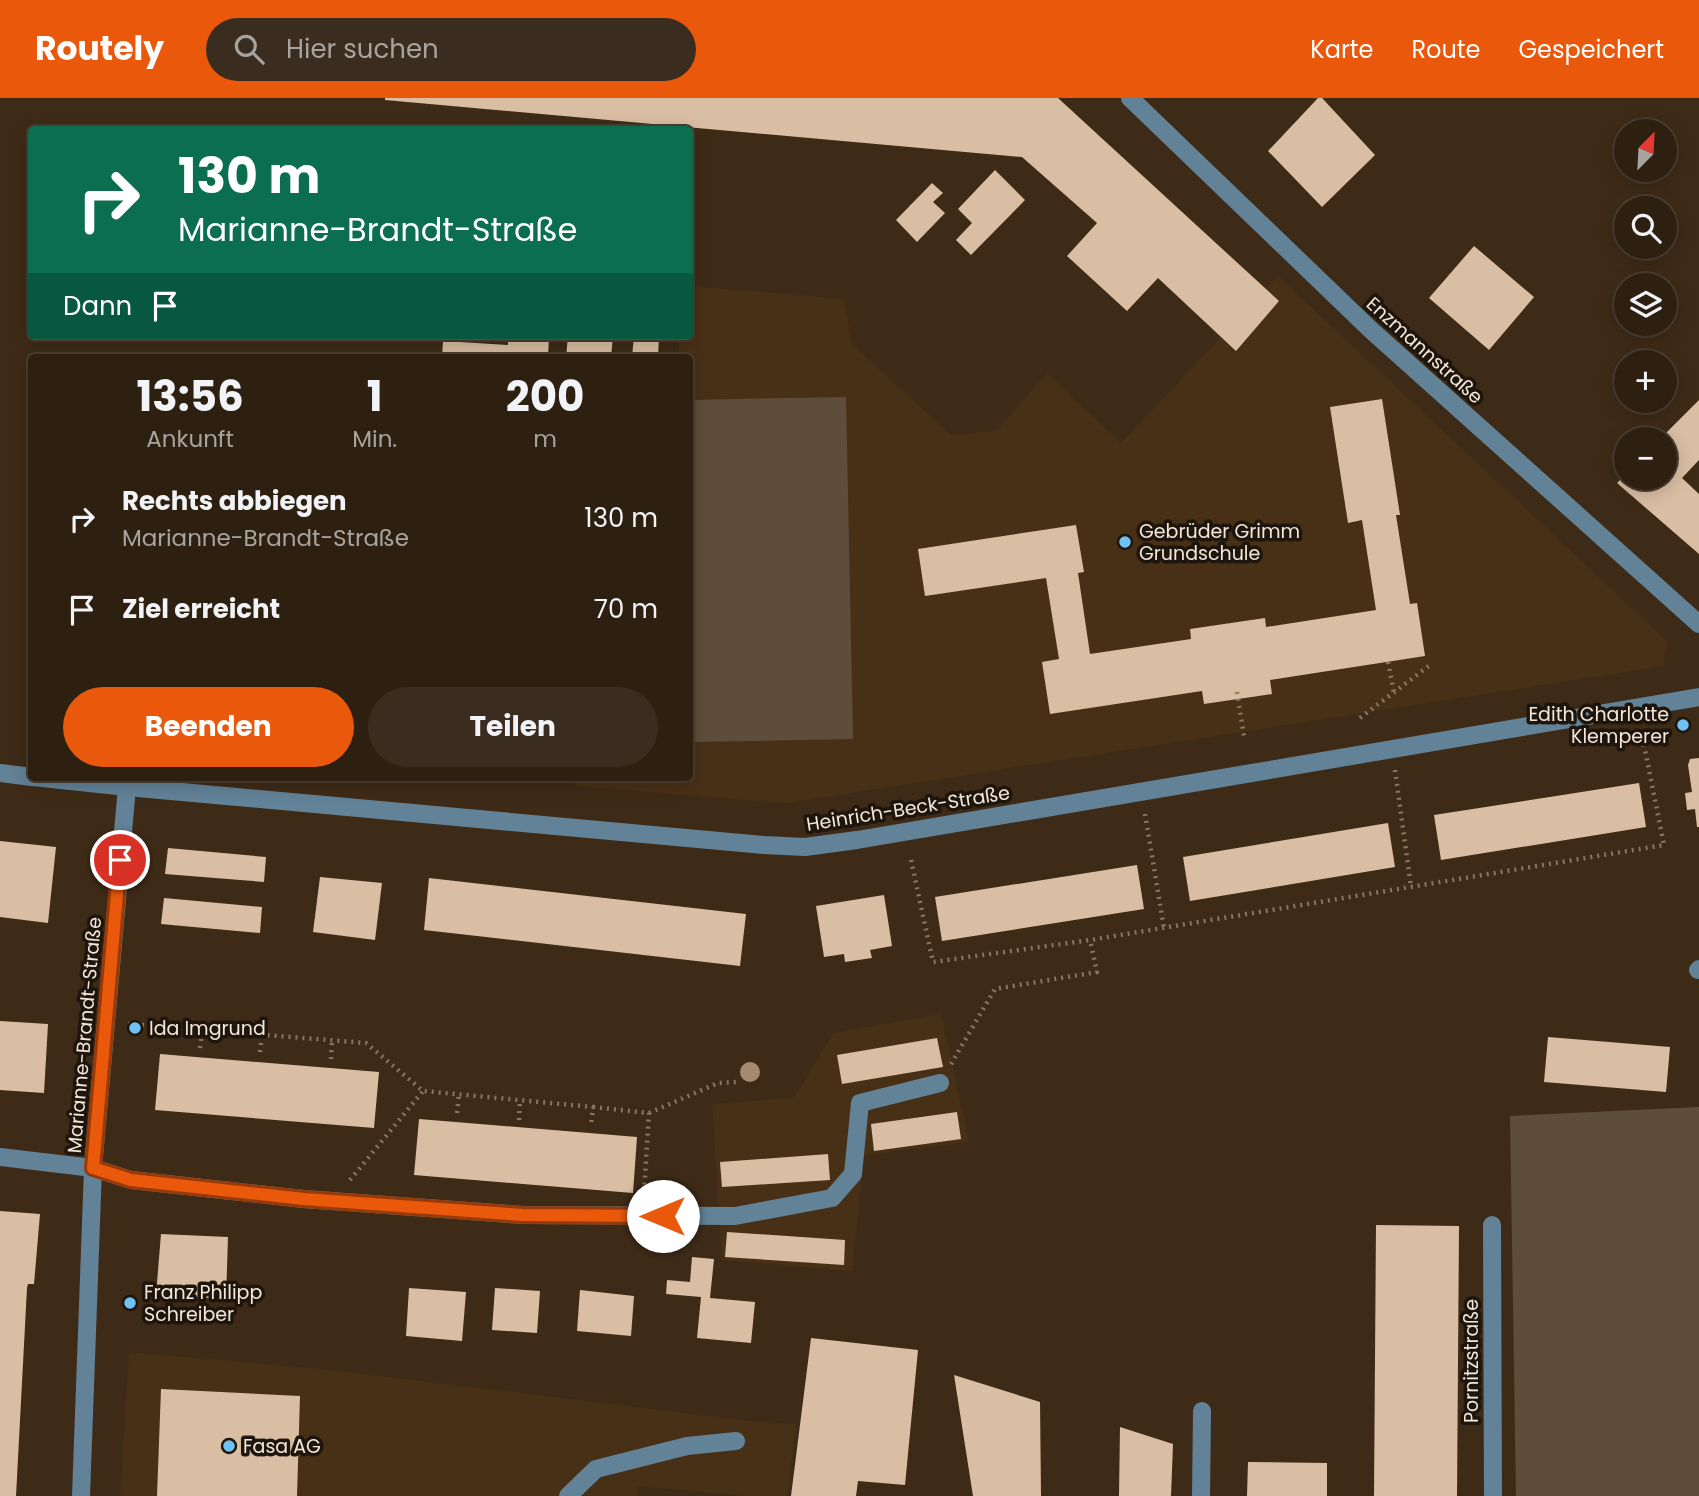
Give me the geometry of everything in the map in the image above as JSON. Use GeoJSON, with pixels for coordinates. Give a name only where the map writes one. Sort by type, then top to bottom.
{"type":"FeatureCollection","features":[{"type":"Feature","properties":{"kind":"street","name":"Enzmannstraße"},"geometry":{"type":"LineString","coordinates":[[1130,98],[1390,349],[1699,624]]}},
{"type":"Feature","properties":{"kind":"street","name":"Heinrich-Beck-Straße"},"geometry":{"type":"LineString","coordinates":[[70,781],[805,847],[1699,697]]}},
{"type":"Feature","properties":{"kind":"street","name":"Heinrich-Beck-Straße"},"geometry":{"type":"LineString","coordinates":[[0,774],[28,777]]}},
{"type":"Feature","properties":{"kind":"street","name":"Marianne-Brandt-Straße"},"geometry":{"type":"LineString","coordinates":[[81,1496],[93,1168],[127,787]]}},
{"type":"Feature","properties":{"kind":"street"},"geometry":{"type":"LineString","coordinates":[[0,1157],[93,1168],[131,1180],[333,1201],[523,1215],[735,1216],[832,1198],[853,1174],[860,1103],[940,1083]]}},
{"type":"Feature","properties":{"kind":"street","name":"Pornitzstraße"},"geometry":{"type":"LineString","coordinates":[[1492,1225],[1493,1496]]}},
{"type":"Feature","properties":{"kind":"street"},"geometry":{"type":"LineString","coordinates":[[1201,1496],[1202,1411]]}},
{"type":"Feature","properties":{"kind":"street"},"geometry":{"type":"LineString","coordinates":[[568,1496],[596,1469],[687,1446],[736,1441]]}},
{"type":"Feature","properties":{"kind":"path"},"geometry":{"type":"LineString","coordinates":[[1388,662],[1394,693]]}},
{"type":"Feature","properties":{"kind":"path"},"geometry":{"type":"LineString","coordinates":[[1360,718],[1430,665]]}},
{"type":"Feature","properties":{"kind":"path"},"geometry":{"type":"LineString","coordinates":[[1237,692],[1244,736]]}},
{"type":"Feature","properties":{"kind":"path"},"geometry":{"type":"LineString","coordinates":[[911,860],[933,962],[1090,940],[1664,845],[1637,708]]}},
{"type":"Feature","properties":{"kind":"path"},"geometry":{"type":"LineString","coordinates":[[1392,749],[1411,887]]}},
{"type":"Feature","properties":{"kind":"path"},"geometry":{"type":"LineString","coordinates":[[1142,792],[1164,928]]}},
{"type":"Feature","properties":{"kind":"path"},"geometry":{"type":"LineString","coordinates":[[940,1083],[995,989],[1097,972],[1090,940]]}},
{"type":"Feature","properties":{"kind":"path"},"geometry":{"type":"LineString","coordinates":[[106,1022],[366,1043],[423,1091],[649,1113],[718,1083],[738,1082]]}},
{"type":"Feature","properties":{"kind":"path"},"geometry":{"type":"LineString","coordinates":[[200,1048],[202,1030]]}},
{"type":"Feature","properties":{"kind":"path"},"geometry":{"type":"LineString","coordinates":[[260,1052],[262,1035]]}},
{"type":"Feature","properties":{"kind":"path"},"geometry":{"type":"LineString","coordinates":[[331,1059],[332,1041]]}},
{"type":"Feature","properties":{"kind":"path"},"geometry":{"type":"LineString","coordinates":[[333,1201],[423,1091]]}},
{"type":"Feature","properties":{"kind":"path"},"geometry":{"type":"LineString","coordinates":[[457,1113],[459,1094]]}},
{"type":"Feature","properties":{"kind":"path"},"geometry":{"type":"LineString","coordinates":[[519,1120],[520,1100]]}},
{"type":"Feature","properties":{"kind":"path"},"geometry":{"type":"LineString","coordinates":[[591,1125],[593,1107]]}},
{"type":"Feature","properties":{"kind":"path"},"geometry":{"type":"LineString","coordinates":[[642,1216],[649,1113]]}},
{"type":"Feature","properties":{"kind":"shaded area","name":"Gebrüder Grimm Grundschule"},"geometry":{"type":"Polygon","coordinates":[[[1278,276],[1667,641],[1663,666],[787,803],[573,786],[574,781],[693,781],[693,354],[679,354],[679,340],[693,340],[693,286],[844,299],[852,344],[951,435],[996,431],[1047,373],[1121,443],[1278,276]]]}},
{"type":"Feature","properties":{"kind":"shaded area"},"geometry":{"type":"Polygon","coordinates":[[[846,397],[853,739],[693,742],[693,400],[846,397]]]}},
{"type":"Feature","properties":{"kind":"shaded area"},"geometry":{"type":"Polygon","coordinates":[[[941,1014],[969,1142],[864,1155],[852,1271],[722,1260],[712,1104],[794,1098],[833,1033],[941,1014]]]}},
{"type":"Feature","properties":{"kind":"shaded area"},"geometry":{"type":"Polygon","coordinates":[[[1699,1107],[1699,1496],[1516,1496],[1510,1116],[1699,1107]]]}},
{"type":"Feature","properties":{"kind":"shaded area"},"geometry":{"type":"Polygon","coordinates":[[[129,1352],[331,1370],[759,1422],[796,1424],[787,1496],[747,1496],[638,1486],[637,1496],[120,1496],[129,1352]]]}},
{"type":"Feature","properties":{"kind":"building"},"geometry":{"type":"Polygon","coordinates":[[[1058,98],[1279,301],[1236,351],[1158,278],[1127,311],[1067,256],[1097,223],[1022,157],[385,100],[1058,98]]]}},
{"type":"Feature","properties":{"kind":"building"},"geometry":{"type":"Polygon","coordinates":[[[1318,98],[1322,98],[1375,155],[1322,207],[1268,151],[1318,98]]]}},
{"type":"Feature","properties":{"kind":"building"},"geometry":{"type":"Polygon","coordinates":[[[995,170],[1025,200],[971,255],[956,240],[972,223],[958,209],[995,170]]]}},
{"type":"Feature","properties":{"kind":"building"},"geometry":{"type":"Polygon","coordinates":[[[932,183],[943,193],[933,202],[945,213],[917,242],[896,220],[932,183]]]}},
{"type":"Feature","properties":{"kind":"building"},"geometry":{"type":"Polygon","coordinates":[[[1474,246],[1534,297],[1489,350],[1429,298],[1474,246]]]}},
{"type":"Feature","properties":{"kind":"building"},"geometry":{"type":"Polygon","coordinates":[[[508,340],[549,340],[548,354],[442,354],[443,341],[508,345],[508,340]]]}},
{"type":"Feature","properties":{"kind":"building"},"geometry":{"type":"Polygon","coordinates":[[[568,340],[613,340],[611,354],[566,354],[568,340]]]}},
{"type":"Feature","properties":{"kind":"building"},"geometry":{"type":"Polygon","coordinates":[[[634,340],[659,340],[658,354],[632,354],[634,340]]]}},
{"type":"Feature","properties":{"kind":"building"},"geometry":{"type":"Polygon","coordinates":[[[1382,399],[1400,515],[1396,515],[1410,604],[1417,603],[1425,656],[1270,680],[1272,694],[1204,704],[1202,691],[1050,714],[1042,662],[1059,659],[1046,578],[925,596],[918,549],[1076,525],[1084,572],[1078,573],[1090,654],[1191,639],[1190,629],[1265,618],[1266,627],[1376,610],[1362,520],[1348,523],[1330,407],[1382,399]]]}},
{"type":"Feature","properties":{"kind":"building"},"geometry":{"type":"Polygon","coordinates":[[[1699,400],[1699,460],[1682,478],[1699,494],[1699,554],[1625,490],[1677,490],[1677,427],[1672,427],[1699,400]]]}},
{"type":"Feature","properties":{"kind":"building"},"geometry":{"type":"Polygon","coordinates":[[[1699,758],[1697,827],[1695,809],[1687,810],[1685,793],[1692,792],[1688,765],[1690,759],[1699,758]]]}},
{"type":"Feature","properties":{"kind":"building"},"geometry":{"type":"Polygon","coordinates":[[[1639,783],[1646,827],[1441,860],[1434,815],[1639,783]]]}},
{"type":"Feature","properties":{"kind":"building"},"geometry":{"type":"Polygon","coordinates":[[[1388,823],[1395,867],[1190,901],[1183,857],[1388,823]]]}},
{"type":"Feature","properties":{"kind":"building"},"geometry":{"type":"Polygon","coordinates":[[[0,841],[56,847],[48,923],[0,917],[0,841]]]}},
{"type":"Feature","properties":{"kind":"building"},"geometry":{"type":"Polygon","coordinates":[[[168,848],[266,857],[264,882],[165,874],[168,848]]]}},
{"type":"Feature","properties":{"kind":"building"},"geometry":{"type":"Polygon","coordinates":[[[1137,865],[1144,909],[942,941],[935,897],[1137,865]]]}},
{"type":"Feature","properties":{"kind":"building"},"geometry":{"type":"Polygon","coordinates":[[[320,877],[382,883],[375,940],[313,932],[320,877]]]}},
{"type":"Feature","properties":{"kind":"building"},"geometry":{"type":"Polygon","coordinates":[[[429,878],[746,914],[740,966],[424,930],[429,878]]]}},
{"type":"Feature","properties":{"kind":"building"},"geometry":{"type":"Polygon","coordinates":[[[884,895],[892,946],[870,950],[872,958],[845,962],[844,954],[824,957],[816,906],[884,895]]]}},
{"type":"Feature","properties":{"kind":"building"},"geometry":{"type":"Polygon","coordinates":[[[164,898],[262,907],[260,933],[161,924],[164,898]]]}},
{"type":"Feature","properties":{"kind":"building"},"geometry":{"type":"Polygon","coordinates":[[[0,1021],[48,1024],[44,1093],[0,1090],[0,1021]]]}},
{"type":"Feature","properties":{"kind":"building"},"geometry":{"type":"Polygon","coordinates":[[[1548,1037],[1670,1047],[1666,1092],[1544,1082],[1548,1037]]]}},
{"type":"Feature","properties":{"kind":"building"},"geometry":{"type":"Polygon","coordinates":[[[937,1038],[943,1067],[842,1084],[837,1055],[937,1038]]]}},
{"type":"Feature","properties":{"kind":"building"},"geometry":{"type":"Polygon","coordinates":[[[160,1054],[379,1072],[374,1128],[155,1110],[160,1054]]]}},
{"type":"Feature","properties":{"kind":"building"},"geometry":{"type":"Polygon","coordinates":[[[957,1112],[961,1139],[874,1151],[871,1124],[957,1112]]]}},
{"type":"Feature","properties":{"kind":"building"},"geometry":{"type":"Polygon","coordinates":[[[419,1119],[637,1137],[633,1193],[414,1175],[419,1119]]]}},
{"type":"Feature","properties":{"kind":"building"},"geometry":{"type":"Polygon","coordinates":[[[828,1154],[830,1180],[722,1187],[720,1162],[828,1154]]]}},
{"type":"Feature","properties":{"kind":"building"},"geometry":{"type":"Polygon","coordinates":[[[0,1211],[40,1214],[34,1284],[28,1284],[27,1288],[16,1496],[0,1496],[0,1211]]]}},
{"type":"Feature","properties":{"kind":"building"},"geometry":{"type":"Polygon","coordinates":[[[1376,1225],[1459,1226],[1457,1496],[1374,1496],[1376,1225]]]}},
{"type":"Feature","properties":{"kind":"building"},"geometry":{"type":"Polygon","coordinates":[[[727,1232],[845,1240],[844,1265],[725,1257],[727,1232]]]}},
{"type":"Feature","properties":{"kind":"building"},"geometry":{"type":"Polygon","coordinates":[[[161,1234],[228,1237],[226,1299],[156,1295],[161,1234]]]}},
{"type":"Feature","properties":{"kind":"building"},"geometry":{"type":"Polygon","coordinates":[[[692,1257],[714,1259],[710,1298],[755,1302],[751,1343],[697,1338],[701,1297],[666,1294],[667,1280],[690,1282],[692,1257]]]}},
{"type":"Feature","properties":{"kind":"building"},"geometry":{"type":"Polygon","coordinates":[[[409,1288],[466,1292],[462,1341],[406,1336],[409,1288]]]}},
{"type":"Feature","properties":{"kind":"building"},"geometry":{"type":"Polygon","coordinates":[[[495,1288],[540,1291],[537,1333],[492,1330],[495,1288]]]}},
{"type":"Feature","properties":{"kind":"building"},"geometry":{"type":"Polygon","coordinates":[[[580,1290],[634,1296],[631,1336],[577,1331],[580,1290]]]}},
{"type":"Feature","properties":{"kind":"building"},"geometry":{"type":"Polygon","coordinates":[[[811,1338],[918,1350],[905,1485],[858,1481],[856,1496],[791,1496],[811,1338]]]}},
{"type":"Feature","properties":{"kind":"building"},"geometry":{"type":"Polygon","coordinates":[[[954,1375],[1040,1402],[1041,1496],[973,1496],[954,1375]]]}},
{"type":"Feature","properties":{"kind":"building","name":"Fasa AG"},"geometry":{"type":"Polygon","coordinates":[[[161,1389],[300,1396],[297,1496],[157,1496],[161,1389]]]}},
{"type":"Feature","properties":{"kind":"building"},"geometry":{"type":"Polygon","coordinates":[[[1120,1427],[1173,1444],[1171,1496],[1119,1496],[1120,1427]]]}},
{"type":"Feature","properties":{"kind":"building"},"geometry":{"type":"Polygon","coordinates":[[[1248,1462],[1327,1463],[1327,1496],[1247,1496],[1248,1462]]]}},
{"type":"Feature","properties":{"kind":"place","name":"Gebrüder Grimm Grundschule"},"geometry":{"type":"Point","coordinates":[1125,542]}},
{"type":"Feature","properties":{"kind":"place","name":"Edith Charlotte Klemperer"},"geometry":{"type":"Point","coordinates":[1683,725]}},
{"type":"Feature","properties":{"kind":"place","name":"Ida Imgrund"},"geometry":{"type":"Point","coordinates":[135,1028]}},
{"type":"Feature","properties":{"kind":"place","name":"Franz Philipp Schreiber"},"geometry":{"type":"Point","coordinates":[130,1303]}},
{"type":"Feature","properties":{"kind":"place","name":"Fasa AG"},"geometry":{"type":"Point","coordinates":[229,1446]}},
{"type":"Feature","properties":{"kind":"route"},"geometry":{"type":"LineString","coordinates":[[120,860],[93,1168],[131,1180],[304,1199],[523,1215],[663,1216]]}}]}
